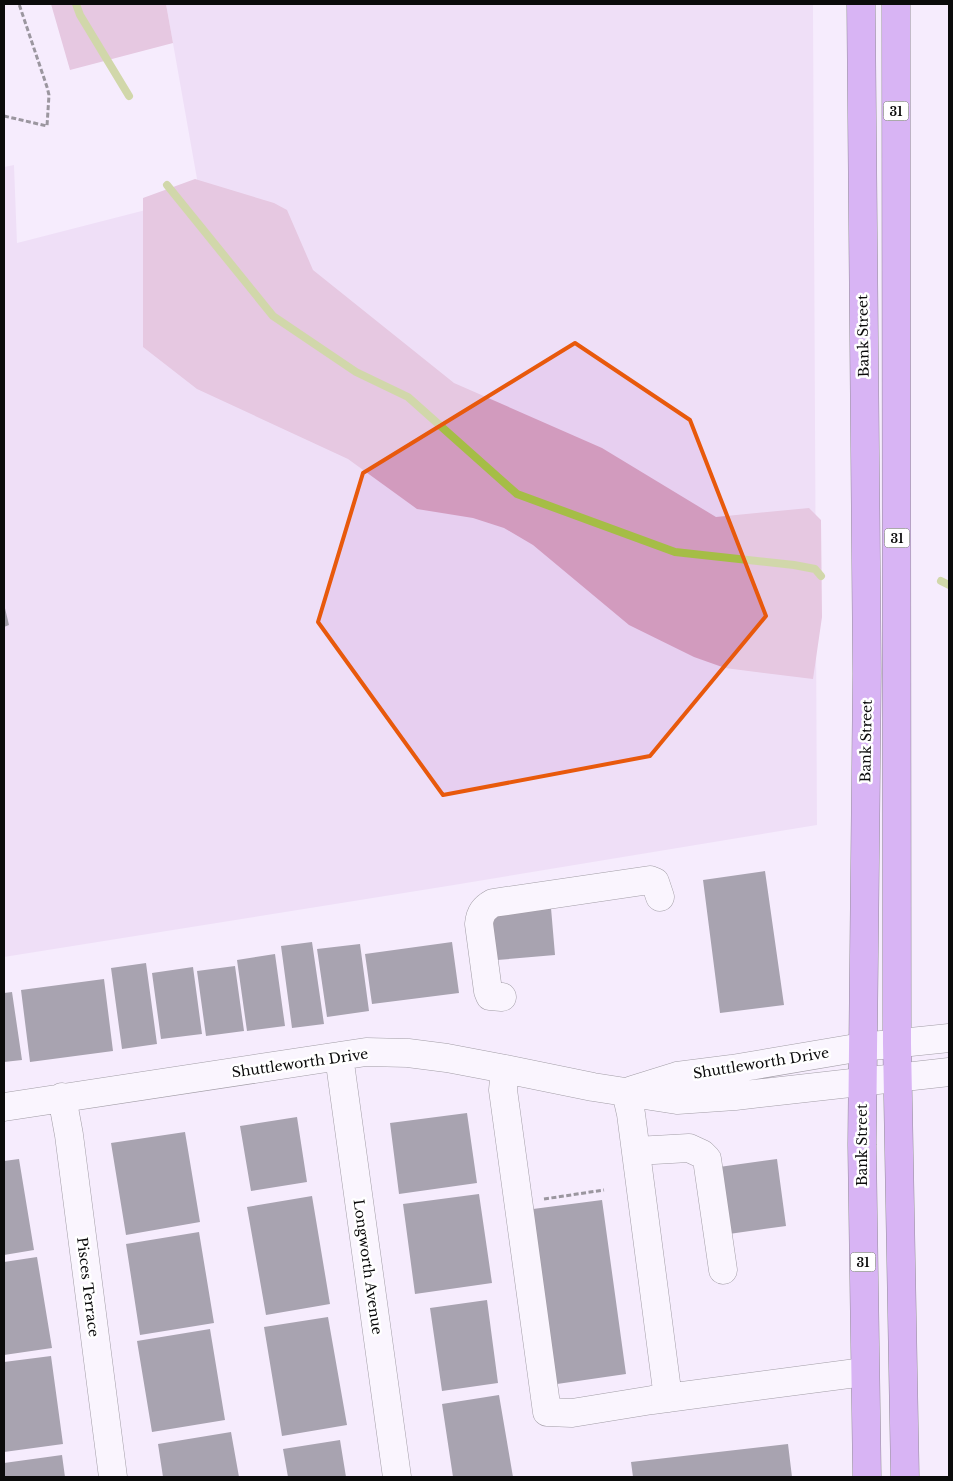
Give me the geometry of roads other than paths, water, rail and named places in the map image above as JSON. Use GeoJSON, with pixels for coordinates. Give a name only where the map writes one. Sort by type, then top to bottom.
{"type":"FeatureCollection","features":[{"type":"Feature","properties":{"kind":"main road","name":"Bank Street"},"geometry":{"type":"LineString","coordinates":[[860,4],[867,673],[862,1048],[862,1222],[867,1477]]}},
{"type":"Feature","properties":{"kind":"main road","name":"31"},"geometry":{"type":"LineString","coordinates":[[896,4],[898,1077],[904,1477]]}},
{"type":"Feature","properties":{"kind":"street"},"geometry":{"type":"LineString","coordinates":[[502,997],[490,996],[488,991],[478,924],[485,907],[493,903],[650,880],[655,882],[660,897]]}},
{"type":"Feature","properties":{"kind":"street","name":"Shuttleworth Drive"},"geometry":{"type":"LineString","coordinates":[[626,1092],[677,1076],[862,1048],[949,1038]]}},
{"type":"Feature","properties":{"kind":"street","name":"Shuttleworth Drive"},"geometry":{"type":"LineString","coordinates":[[4,1107],[366,1052],[408,1053],[677,1100],[735,1096],[949,1072]]}},
{"type":"Feature","properties":{"kind":"street","name":"Longworth Avenue"},"geometry":{"type":"LineString","coordinates":[[339,1056],[397,1477]]}},
{"type":"Feature","properties":{"kind":"street"},"geometry":{"type":"LineString","coordinates":[[505,1069],[503,1090],[547,1412],[572,1413],[668,1398],[864,1372]]}},
{"type":"Feature","properties":{"kind":"street"},"geometry":{"type":"LineString","coordinates":[[626,1092],[631,1114],[668,1398]]}},
{"type":"Feature","properties":{"kind":"street","name":"Pisces Terrace"},"geometry":{"type":"LineString","coordinates":[[62,1098],[69,1136],[113,1477]]}},
{"type":"Feature","properties":{"kind":"street"},"geometry":{"type":"LineString","coordinates":[[636,1151],[689,1148],[702,1154],[707,1159],[723,1270]]}},
{"type":"Feature","properties":{"kind":"waterway"},"geometry":{"type":"LineString","coordinates":[[76,4],[80,15],[129,96]]}},
{"type":"Feature","properties":{"kind":"waterway"},"geometry":{"type":"LineString","coordinates":[[167,185],[273,316],[356,372],[408,397],[517,494],[675,552],[794,565],[815,569],[821,576]]}},
{"type":"Feature","properties":{"kind":"waterway"},"geometry":{"type":"LineString","coordinates":[[941,581],[949,585]]}}]}
